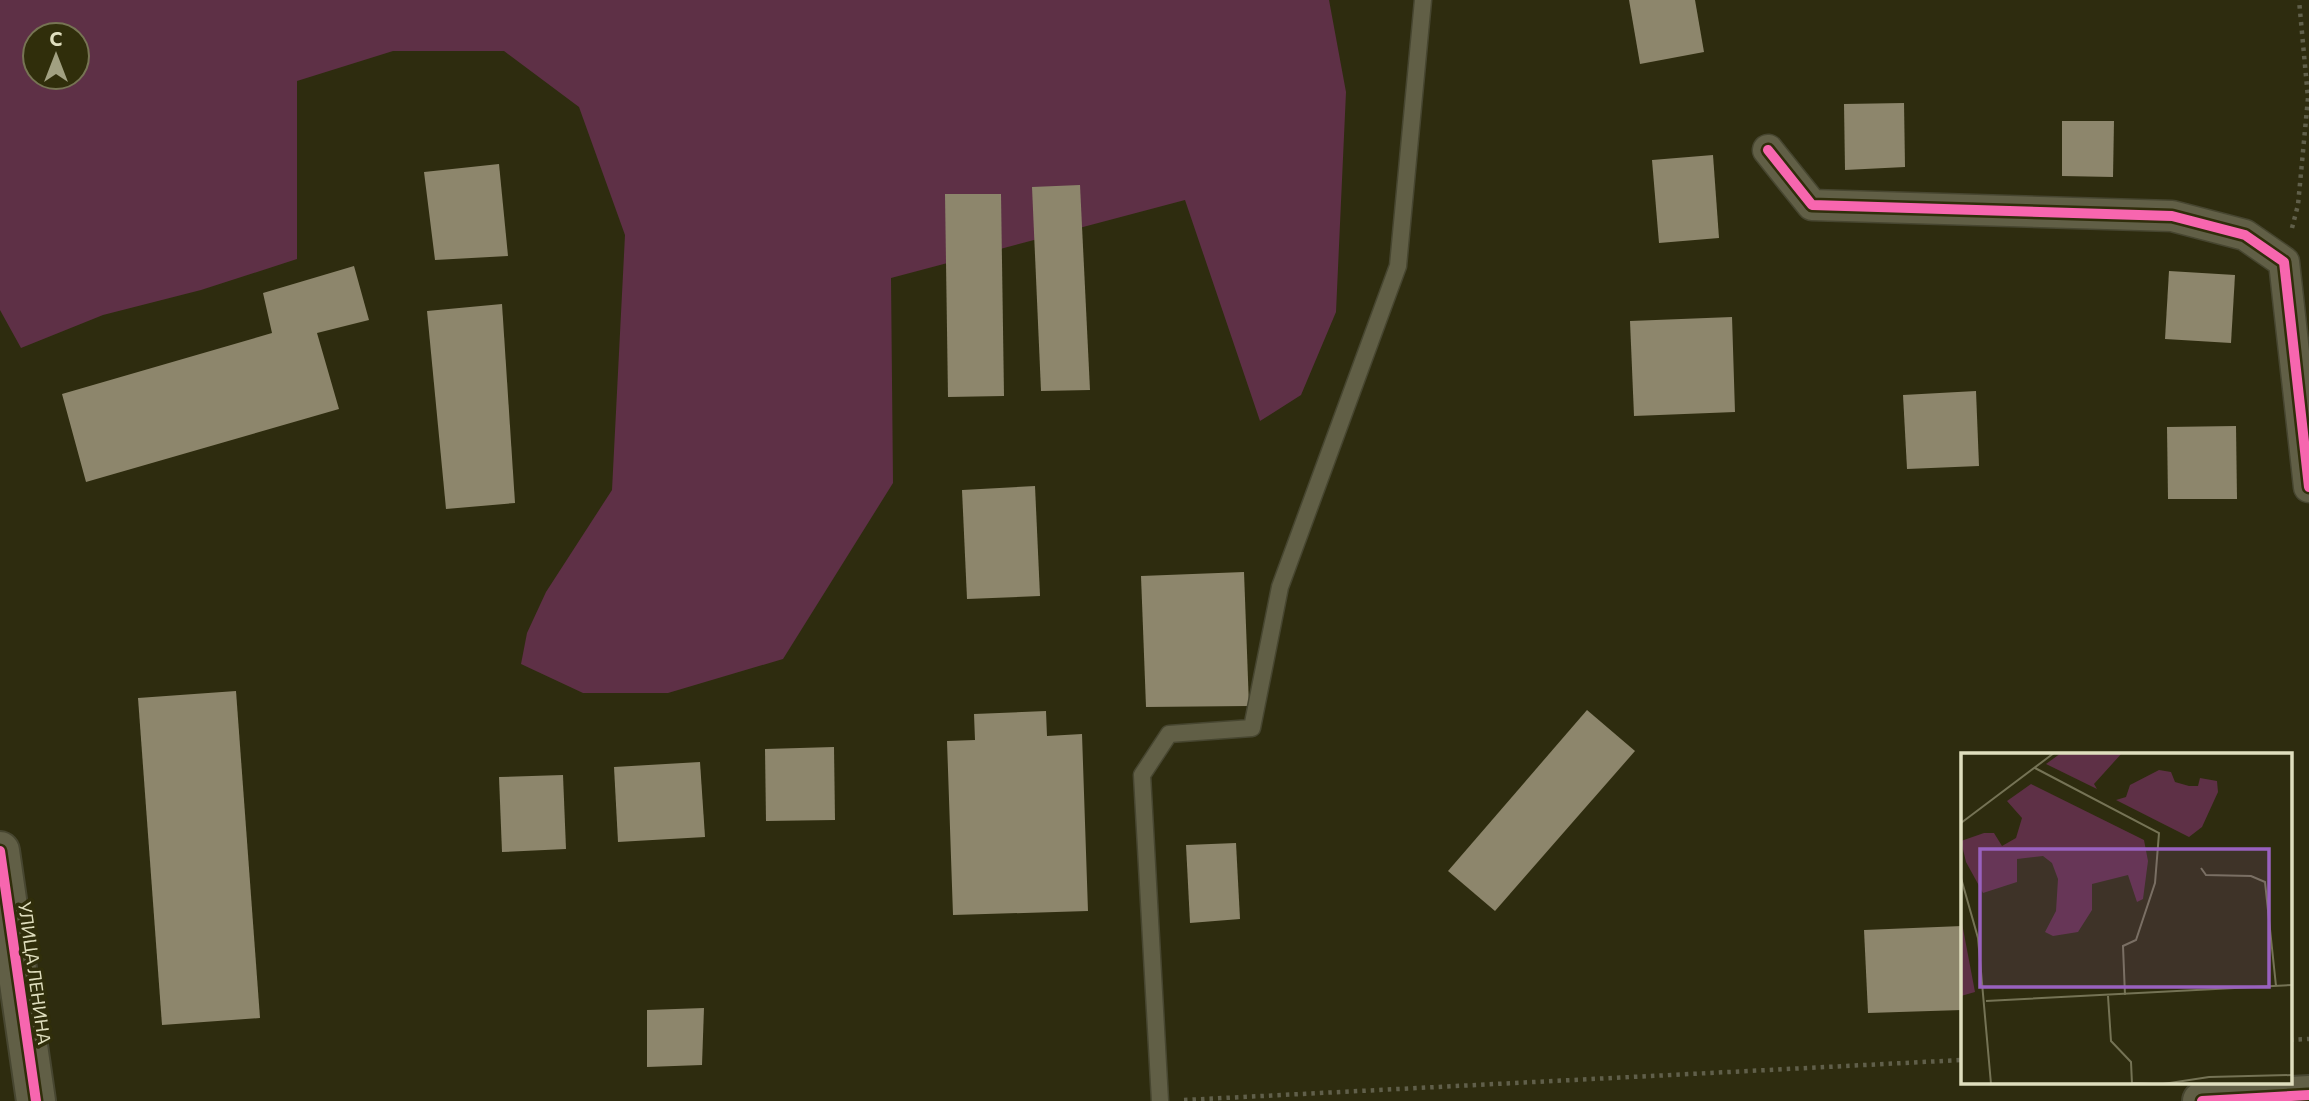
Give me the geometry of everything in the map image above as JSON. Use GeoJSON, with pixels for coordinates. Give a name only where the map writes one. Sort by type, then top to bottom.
{"type":"FeatureCollection","features":[{"type":"Feature","properties":{"kind":"street"},"geometry":{"type":"LineString","coordinates":[[1768,150],[1812,205],[2172,216],[2245,234],[2284,262],[2309,487]]}},
{"type":"Feature","properties":{"kind":"street","name":"УЛИЦА ЛЕНИНА"},"geometry":{"type":"LineString","coordinates":[[0,851],[36,1101]]}},
{"type":"Feature","properties":{"kind":"street"},"geometry":{"type":"LineString","coordinates":[[2203,1101],[2309,1095]]}},
{"type":"Feature","properties":{"kind":"lane"},"geometry":{"type":"LineString","coordinates":[[1160,1101],[1142,775],[1169,734],[1252,728],[1280,587],[1398,266],[1423,0]]}},
{"type":"Feature","properties":{"kind":"path"},"geometry":{"type":"LineString","coordinates":[[2284,262],[2298,205],[2308,98],[2299,0]]}},
{"type":"Feature","properties":{"kind":"path"},"geometry":{"type":"LineString","coordinates":[[1183,1100],[1961,1060]]}},
{"type":"Feature","properties":{"kind":"shaded area"},"geometry":{"type":"Polygon","coordinates":[[[0,0],[1329,0],[1346,92],[1336,312],[1301,395],[1260,421],[1185,200],[891,278],[893,483],[783,659],[668,693],[583,693],[521,664],[527,633],[546,592],[612,490],[625,235],[579,107],[504,51],[393,51],[297,81],[297,259],[201,290],[103,315],[21,348],[0,310],[0,0]]]}},
{"type":"Feature","properties":{"kind":"building"},"geometry":{"type":"Polygon","coordinates":[[[1629,0],[1695,0],[1704,52],[1640,64],[1629,0]]]}},
{"type":"Feature","properties":{"kind":"building"},"geometry":{"type":"Polygon","coordinates":[[[1904,103],[1905,167],[1845,170],[1844,104],[1904,103]]]}},
{"type":"Feature","properties":{"kind":"building"},"geometry":{"type":"Polygon","coordinates":[[[2062,121],[2114,121],[2113,177],[2062,176],[2062,121]]]}},
{"type":"Feature","properties":{"kind":"building"},"geometry":{"type":"Polygon","coordinates":[[[1713,155],[1719,238],[1659,243],[1652,160],[1713,155]]]}},
{"type":"Feature","properties":{"kind":"building"},"geometry":{"type":"Polygon","coordinates":[[[499,164],[508,256],[435,260],[424,172],[499,164]]]}},
{"type":"Feature","properties":{"kind":"building"},"geometry":{"type":"Polygon","coordinates":[[[1080,185],[1090,390],[1041,391],[1032,187],[1080,185]]]}},
{"type":"Feature","properties":{"kind":"building"},"geometry":{"type":"Polygon","coordinates":[[[945,194],[1001,194],[1004,396],[948,397],[945,194]]]}},
{"type":"Feature","properties":{"kind":"building"},"geometry":{"type":"Polygon","coordinates":[[[354,266],[369,320],[317,333],[339,409],[86,482],[62,394],[272,333],[263,293],[354,266]]]}},
{"type":"Feature","properties":{"kind":"building"},"geometry":{"type":"Polygon","coordinates":[[[2169,271],[2235,275],[2231,343],[2165,339],[2169,271]]]}},
{"type":"Feature","properties":{"kind":"building"},"geometry":{"type":"Polygon","coordinates":[[[502,304],[515,503],[446,509],[427,311],[502,304]]]}},
{"type":"Feature","properties":{"kind":"building"},"geometry":{"type":"Polygon","coordinates":[[[1732,317],[1735,412],[1634,416],[1630,321],[1732,317]]]}},
{"type":"Feature","properties":{"kind":"building"},"geometry":{"type":"Polygon","coordinates":[[[1976,391],[1979,466],[1907,469],[1903,395],[1976,391]]]}},
{"type":"Feature","properties":{"kind":"building"},"geometry":{"type":"Polygon","coordinates":[[[2236,426],[2237,499],[2168,499],[2167,427],[2236,426]]]}},
{"type":"Feature","properties":{"kind":"building"},"geometry":{"type":"Polygon","coordinates":[[[1035,486],[1040,596],[967,599],[962,490],[1035,486]]]}},
{"type":"Feature","properties":{"kind":"building"},"geometry":{"type":"Polygon","coordinates":[[[1244,572],[1249,706],[1146,707],[1141,576],[1244,572]]]}},
{"type":"Feature","properties":{"kind":"building"},"geometry":{"type":"Polygon","coordinates":[[[236,691],[260,1018],[162,1025],[138,698],[236,691]]]}},
{"type":"Feature","properties":{"kind":"building"},"geometry":{"type":"Polygon","coordinates":[[[1587,710],[1635,751],[1495,911],[1448,871],[1587,710]]]}},
{"type":"Feature","properties":{"kind":"building"},"geometry":{"type":"Polygon","coordinates":[[[1046,711],[1047,736],[1082,734],[1088,911],[953,915],[947,741],[975,740],[974,714],[1046,711]]]}},
{"type":"Feature","properties":{"kind":"building"},"geometry":{"type":"Polygon","coordinates":[[[834,747],[835,820],[766,821],[765,749],[834,747]]]}},
{"type":"Feature","properties":{"kind":"building"},"geometry":{"type":"Polygon","coordinates":[[[700,762],[705,837],[618,842],[614,767],[700,762]]]}},
{"type":"Feature","properties":{"kind":"building"},"geometry":{"type":"Polygon","coordinates":[[[563,775],[566,849],[502,852],[499,777],[563,775]]]}},
{"type":"Feature","properties":{"kind":"building"},"geometry":{"type":"Polygon","coordinates":[[[1236,843],[1240,919],[1190,923],[1186,845],[1236,843]]]}},
{"type":"Feature","properties":{"kind":"building"},"geometry":{"type":"Polygon","coordinates":[[[1961,926],[1961,1010],[1868,1013],[1864,930],[1961,926]]]}},
{"type":"Feature","properties":{"kind":"building"},"geometry":{"type":"Polygon","coordinates":[[[704,1008],[702,1065],[647,1067],[647,1010],[704,1008]]]}},
{"type":"Feature","properties":{"kind":"cycle path"},"geometry":{"type":"LineString","coordinates":[[1768,150],[1812,205],[2172,216],[2245,235],[2284,262],[2309,487]]}},
{"type":"Feature","properties":{"kind":"cycle path"},"geometry":{"type":"LineString","coordinates":[[0,851],[36,1101]]}},
{"type":"Feature","properties":{"kind":"cycle path"},"geometry":{"type":"LineString","coordinates":[[2202,1101],[2309,1095]]}}]}
